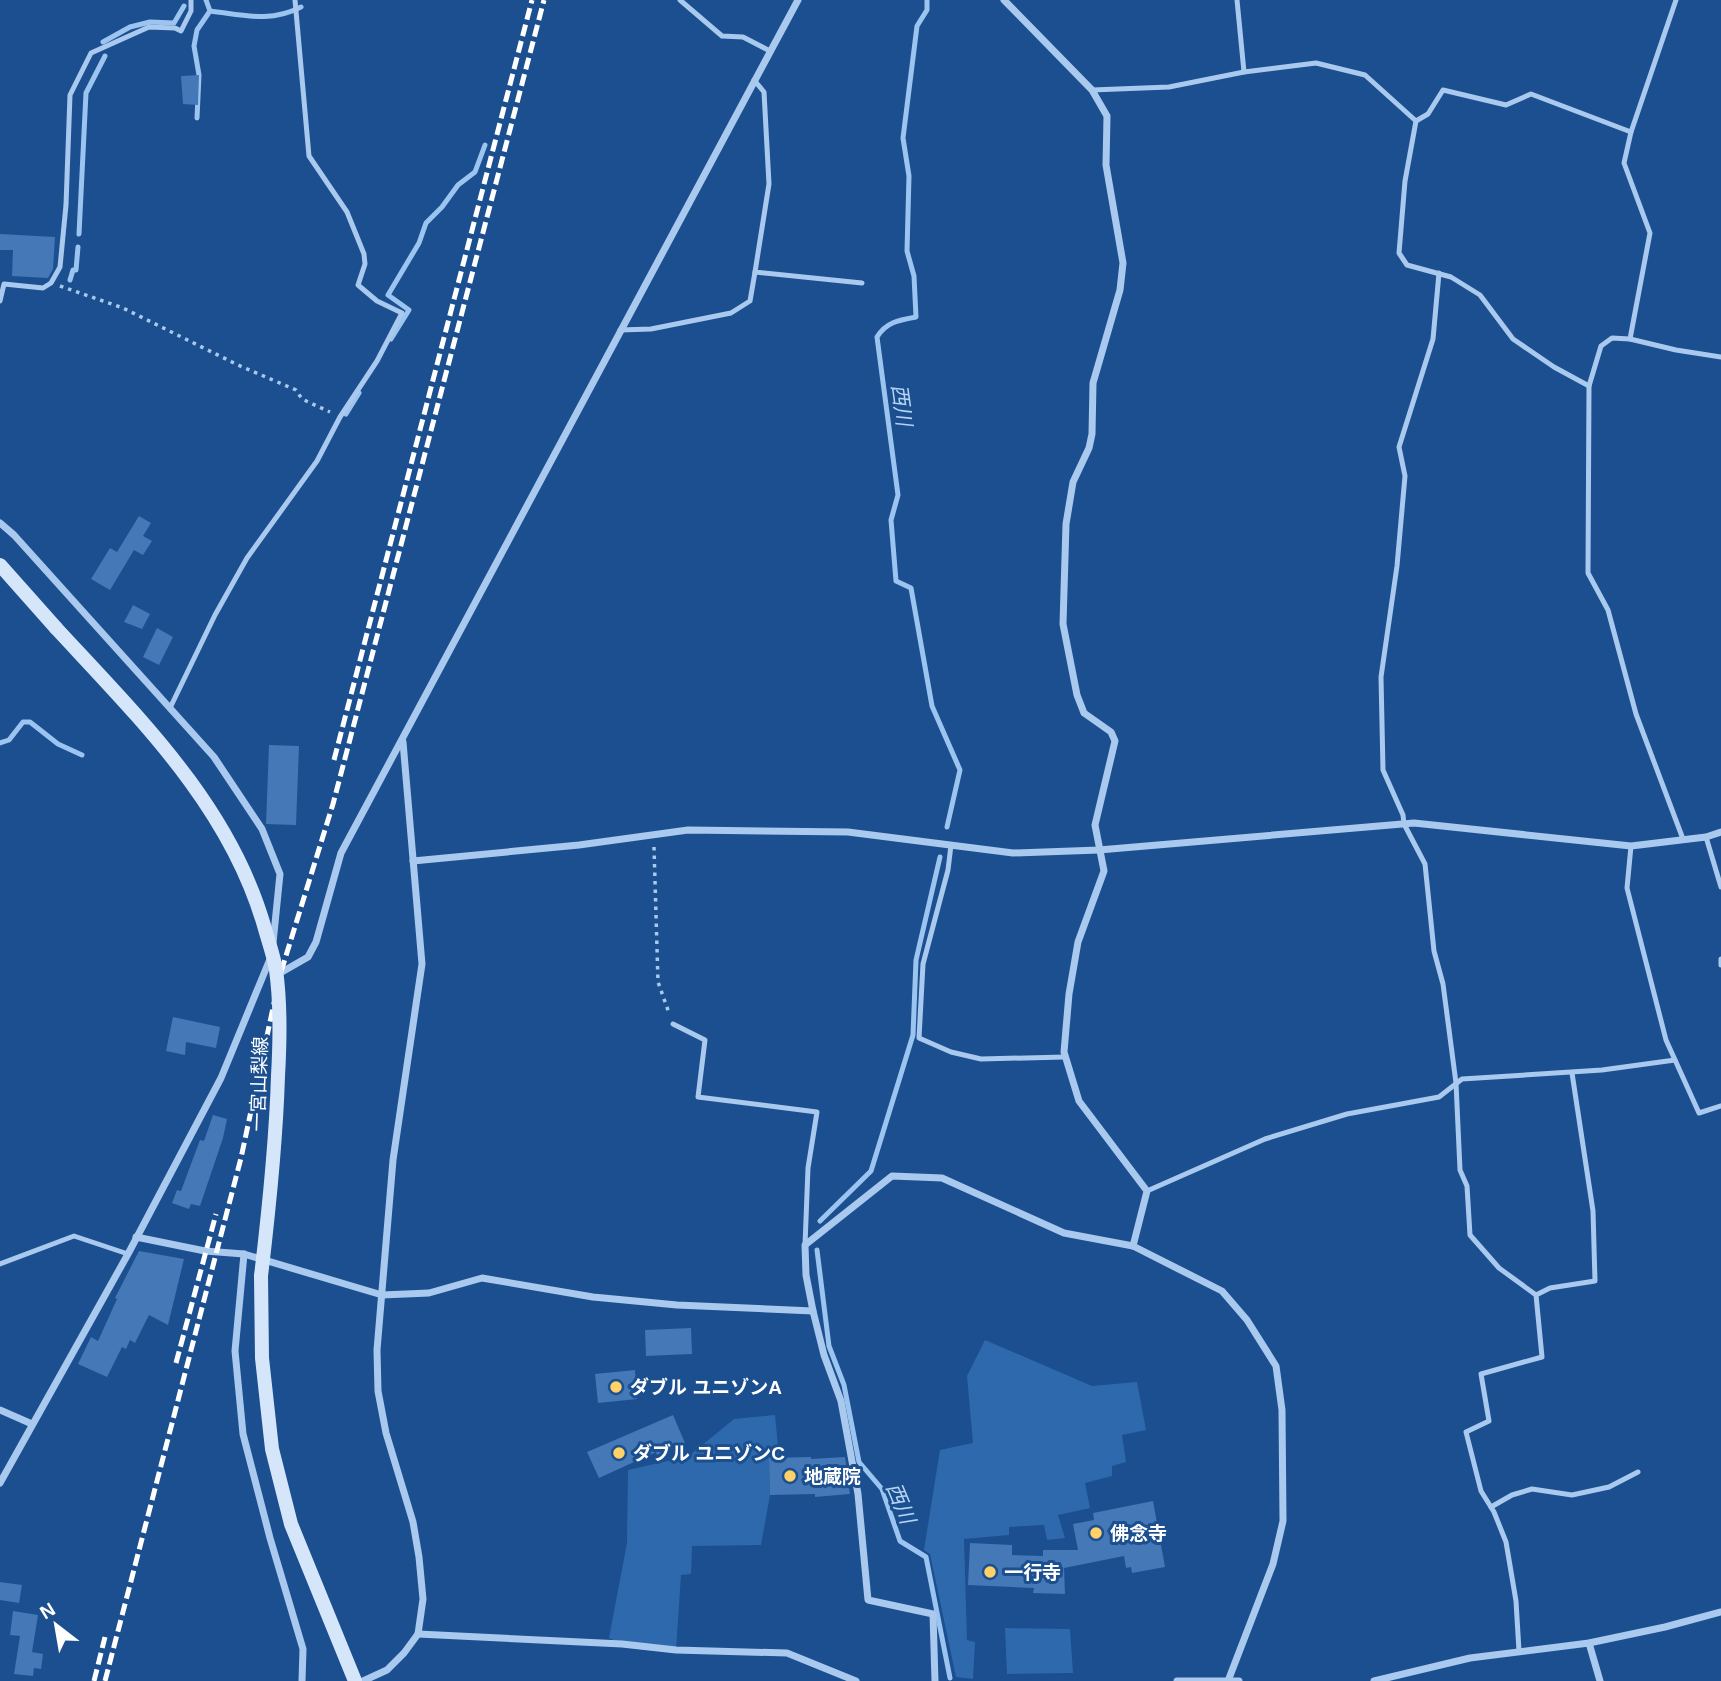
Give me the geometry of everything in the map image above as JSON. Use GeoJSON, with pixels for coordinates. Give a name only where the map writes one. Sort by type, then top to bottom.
{"type":"FeatureCollection","features":[{"type":"Feature","properties":{"kind":"main road","name":"一宮山梨線"},"geometry":{"type":"LineString","coordinates":[[0,565],[173,758],[212,810],[257,902],[276,969],[280,1035],[276,1148],[261,1276],[262,1358],[272,1449],[291,1524],[355,1681]]}},
{"type":"Feature","properties":{"kind":"street"},"geometry":{"type":"LineString","coordinates":[[0,523],[14,535],[214,757],[262,830],[280,874],[270,978],[308,957],[316,942],[341,853],[798,0]]}},
{"type":"Feature","properties":{"kind":"street"},"geometry":{"type":"LineString","coordinates":[[1004,0],[1092,90],[1107,116],[1106,165],[1123,263],[1120,290],[1093,383],[1093,434],[1073,482],[1066,524],[1063,624],[1077,695],[1084,713],[1111,732],[1115,741],[1095,825],[1104,871],[1078,942],[1063,1052],[1079,1101],[1147,1191],[1133,1246]]}},
{"type":"Feature","properties":{"kind":"street"},"geometry":{"type":"LineString","coordinates":[[363,1681],[387,1670],[404,1653],[418,1634],[423,1600],[419,1557],[404,1487],[386,1433],[378,1391],[377,1350],[393,1160],[422,964],[403,741]]}},
{"type":"Feature","properties":{"kind":"street"},"geometry":{"type":"LineString","coordinates":[[413,861],[579,845],[688,830],[848,832],[1013,853],[1099,850],[1404,824],[1631,846],[1706,837],[1721,832]]}},
{"type":"Feature","properties":{"kind":"street"},"geometry":{"type":"LineString","coordinates":[[0,1483],[128,1254],[221,1078],[271,957]]}},
{"type":"Feature","properties":{"kind":"street"},"geometry":{"type":"LineString","coordinates":[[935,1681],[933,1614],[868,1600],[858,1494],[841,1401],[824,1354],[806,1275],[805,1245],[892,1176],[943,1178],[1064,1233],[1133,1246],[1222,1291],[1247,1320],[1276,1366],[1282,1410],[1283,1521],[1273,1564],[1228,1680]]}},
{"type":"Feature","properties":{"kind":"street"},"geometry":{"type":"LineString","coordinates":[[136,1237],[205,1251],[244,1254],[382,1295],[429,1293],[482,1278],[593,1297],[677,1305],[813,1311]]}},
{"type":"Feature","properties":{"kind":"street"},"geometry":{"type":"LineString","coordinates":[[244,1254],[235,1351],[243,1434],[303,1649],[302,1681]]}},
{"type":"Feature","properties":{"kind":"street"},"geometry":{"type":"LineString","coordinates":[[0,1410],[32,1424]]}},
{"type":"Feature","properties":{"kind":"street"},"geometry":{"type":"LineString","coordinates":[[1374,1681],[1471,1658],[1589,1643],[1721,1612]]}},
{"type":"Feature","properties":{"kind":"street"},"geometry":{"type":"LineString","coordinates":[[418,1634],[621,1644],[676,1650],[787,1653],[856,1681]]}},
{"type":"Feature","properties":{"kind":"street"},"geometry":{"type":"LineString","coordinates":[[1589,1643],[1600,1681]]}},
{"type":"Feature","properties":{"kind":"street"},"geometry":{"type":"LineString","coordinates":[[1177,1681],[1239,1681]]}},
{"type":"Feature","properties":{"kind":"lane"},"geometry":{"type":"LineString","coordinates":[[0,301],[2,284],[43,288],[51,283],[60,267],[66,205],[70,95],[91,53],[149,27],[175,28],[181,31],[191,11],[191,0]]}},
{"type":"Feature","properties":{"kind":"lane"},"geometry":{"type":"LineString","coordinates":[[170,708],[215,615],[247,558],[317,461],[340,417],[377,361],[402,313],[377,301],[358,285],[365,264],[364,254],[347,212],[309,156],[295,0]]}},
{"type":"Feature","properties":{"kind":"lane"},"geometry":{"type":"LineString","coordinates":[[680,0],[722,36],[743,37],[770,51]]}},
{"type":"Feature","properties":{"kind":"lane"},"geometry":{"type":"LineString","coordinates":[[1237,0],[1244,72]]}},
{"type":"Feature","properties":{"kind":"lane"},"geometry":{"type":"LineString","coordinates":[[1630,339],[1650,233],[1623,163],[1676,0]]}},
{"type":"Feature","properties":{"kind":"lane"},"geometry":{"type":"LineString","coordinates":[[1092,90],[1169,87],[1244,72],[1316,63],[1365,75],[1416,121]]}},
{"type":"Feature","properties":{"kind":"lane"},"geometry":{"type":"LineString","coordinates":[[620,330],[651,329],[731,313],[750,301],[769,184],[764,92],[754,79]]}},
{"type":"Feature","properties":{"kind":"lane"},"geometry":{"type":"LineString","coordinates":[[1589,386],[1554,367],[1513,339],[1480,295],[1451,276],[1407,265],[1399,253],[1405,181],[1416,121],[1428,114],[1443,90],[1506,105],[1531,93],[1631,132]]}},
{"type":"Feature","properties":{"kind":"lane"},"geometry":{"type":"LineString","coordinates":[[755,272],[862,283]]}},
{"type":"Feature","properties":{"kind":"lane"},"geometry":{"type":"LineString","coordinates":[[1439,273],[1433,339],[1399,447],[1405,476],[1397,566],[1381,677],[1383,770],[1403,815],[1404,824],[1425,864],[1434,951],[1443,984],[1456,1083],[1460,1170],[1467,1186],[1470,1234],[1500,1268],[1536,1296],[1542,1357],[1481,1374],[1489,1421],[1466,1432],[1480,1491],[1491,1507],[1506,1542],[1516,1601],[1519,1651]]}},
{"type":"Feature","properties":{"kind":"lane"},"geometry":{"type":"LineString","coordinates":[[1683,839],[1636,714],[1608,610],[1588,573],[1589,386],[1601,346],[1612,338],[1630,339],[1721,357]]}},
{"type":"Feature","properties":{"kind":"lane"},"geometry":{"type":"LineString","coordinates":[[1706,837],[1721,887]]}},
{"type":"Feature","properties":{"kind":"lane"},"geometry":{"type":"LineString","coordinates":[[951,845],[948,870],[923,964],[919,1038],[950,1052],[981,1059],[1065,1057]]}},
{"type":"Feature","properties":{"kind":"lane"},"geometry":{"type":"LineString","coordinates":[[1631,846],[1627,888],[1666,1040],[1699,1113],[1721,1106]]}},
{"type":"Feature","properties":{"kind":"lane"},"geometry":{"type":"LineString","coordinates":[[1721,959],[1721,965]]}},
{"type":"Feature","properties":{"kind":"lane"},"geometry":{"type":"LineString","coordinates":[[673,1024],[705,1040],[698,1097],[817,1112],[808,1168],[805,1245]]}},
{"type":"Feature","properties":{"kind":"lane"},"geometry":{"type":"LineString","coordinates":[[1147,1191],[1265,1139],[1347,1114],[1439,1097],[1462,1079],[1545,1072],[1572,1073],[1675,1060]]}},
{"type":"Feature","properties":{"kind":"lane"},"geometry":{"type":"LineString","coordinates":[[1536,1296],[1550,1287],[1595,1281],[1593,1211],[1572,1073]]}},
{"type":"Feature","properties":{"kind":"lane"},"geometry":{"type":"LineString","coordinates":[[0,1264],[74,1236],[128,1254]]}},
{"type":"Feature","properties":{"kind":"lane"},"geometry":{"type":"LineString","coordinates":[[1491,1507],[1512,1494],[1532,1489],[1573,1495],[1609,1487],[1638,1472]]}},
{"type":"Feature","properties":{"kind":"path"},"geometry":{"type":"LineString","coordinates":[[51,283],[123,308],[237,365],[296,390],[302,399],[340,417]]}},
{"type":"Feature","properties":{"kind":"path"},"geometry":{"type":"LineString","coordinates":[[654,834],[658,982],[673,1024]]}},
{"type":"Feature","properties":{"kind":"shaded area"},"geometry":{"type":"Polygon","coordinates":[[[985,1340],[1092,1386],[1137,1382],[1146,1430],[1122,1435],[1126,1462],[1112,1466],[1112,1476],[1085,1483],[1090,1508],[1058,1515],[1065,1538],[1047,1540],[1044,1525],[1009,1527],[1009,1535],[964,1539],[967,1640],[975,1642],[973,1679],[956,1677],[930,1554],[924,1550],[940,1450],[973,1443],[967,1376],[985,1340]]]}},
{"type":"Feature","properties":{"kind":"shaded area"},"geometry":{"type":"Polygon","coordinates":[[[775,1415],[779,1457],[769,1458],[770,1495],[761,1545],[692,1546],[691,1574],[681,1575],[676,1650],[622,1644],[609,1638],[627,1543],[628,1470],[689,1456],[734,1419],[775,1415]]]}},
{"type":"Feature","properties":{"kind":"shaded area"},"geometry":{"type":"Polygon","coordinates":[[[1005,1628],[1070,1629],[1073,1673],[1007,1674],[1005,1628]]]}},
{"type":"Feature","properties":{"kind":"building"},"geometry":{"type":"Polygon","coordinates":[[[199,75],[198,105],[183,104],[181,76],[199,75]]]}},
{"type":"Feature","properties":{"kind":"building"},"geometry":{"type":"Polygon","coordinates":[[[0,234],[55,237],[53,269],[48,278],[12,276],[13,250],[0,250],[0,234]]]}},
{"type":"Feature","properties":{"kind":"building"},"geometry":{"type":"Polygon","coordinates":[[[139,516],[151,523],[143,536],[152,541],[143,555],[134,550],[110,590],[91,579],[110,548],[117,552],[139,516]]]}},
{"type":"Feature","properties":{"kind":"building"},"geometry":{"type":"Polygon","coordinates":[[[133,605],[150,614],[142,629],[124,622],[133,605]]]}},
{"type":"Feature","properties":{"kind":"building"},"geometry":{"type":"Polygon","coordinates":[[[157,628],[173,637],[159,665],[143,657],[157,628]]]}},
{"type":"Feature","properties":{"kind":"building"},"geometry":{"type":"Polygon","coordinates":[[[269,745],[299,746],[296,825],[266,824],[269,745]]]}},
{"type":"Feature","properties":{"kind":"building"},"geometry":{"type":"Polygon","coordinates":[[[173,1017],[220,1027],[216,1048],[186,1042],[185,1055],[166,1051],[173,1017]]]}},
{"type":"Feature","properties":{"kind":"building"},"geometry":{"type":"Polygon","coordinates":[[[213,1115],[227,1119],[200,1206],[191,1204],[189,1209],[172,1203],[177,1190],[181,1191],[200,1140],[204,1141],[213,1115]]]}},
{"type":"Feature","properties":{"kind":"building"},"geometry":{"type":"Polygon","coordinates":[[[139,1251],[184,1259],[168,1325],[149,1315],[135,1343],[130,1340],[126,1349],[122,1347],[107,1377],[78,1364],[91,1337],[98,1341],[117,1299],[115,1298],[139,1251]]]}},
{"type":"Feature","properties":{"kind":"building"},"geometry":{"type":"Polygon","coordinates":[[[691,1328],[692,1354],[646,1356],[645,1330],[691,1328]]]}},
{"type":"Feature","properties":{"kind":"building","name":"ダブル ユニゾンA"},"geometry":{"type":"Polygon","coordinates":[[[635,1370],[637,1399],[598,1403],[595,1374],[635,1370]]]}},
{"type":"Feature","properties":{"kind":"building","name":"ダブル ユニゾンC"},"geometry":{"type":"Polygon","coordinates":[[[673,1415],[685,1443],[657,1455],[656,1452],[599,1478],[587,1452],[673,1415]]]}},
{"type":"Feature","properties":{"kind":"building"},"geometry":{"type":"Polygon","coordinates":[[[845,1457],[850,1494],[815,1497],[815,1494],[770,1495],[769,1458],[845,1457]]]}},
{"type":"Feature","properties":{"kind":"building"},"geometry":{"type":"Polygon","coordinates":[[[1153,1501],[1165,1567],[1132,1573],[1131,1567],[1126,1568],[1124,1556],[1064,1568],[1065,1594],[1033,1593],[1034,1588],[968,1585],[970,1543],[1012,1545],[1012,1555],[1043,1556],[1043,1550],[1078,1550],[1073,1524],[1094,1520],[1093,1513],[1153,1501]]]}},
{"type":"Feature","properties":{"kind":"building"},"geometry":{"type":"Polygon","coordinates":[[[0,1582],[22,1585],[19,1603],[0,1600],[0,1582]]]}},
{"type":"Feature","properties":{"kind":"building"},"geometry":{"type":"Polygon","coordinates":[[[13,1611],[38,1615],[32,1652],[43,1654],[41,1669],[34,1668],[33,1676],[14,1674],[20,1636],[10,1635],[13,1611]]]}},
{"type":"Feature","properties":{"kind":"waterway"},"geometry":{"type":"LineString","coordinates":[[206,0],[210,11]]}},
{"type":"Feature","properties":{"kind":"waterway","name":"西川"},"geometry":{"type":"LineString","coordinates":[[927,0],[927,10],[917,26],[903,138],[909,176],[907,251],[914,276],[916,317],[889,325],[877,337],[898,495],[891,520],[896,581],[911,588],[932,706],[960,770],[947,827]]}},
{"type":"Feature","properties":{"kind":"waterway"},"geometry":{"type":"LineString","coordinates":[[103,42],[130,27],[150,22],[174,23],[184,6]]}},
{"type":"Feature","properties":{"kind":"waterway"},"geometry":{"type":"LineString","coordinates":[[197,118],[199,75],[194,46],[197,30],[210,11],[268,16],[301,7]]}},
{"type":"Feature","properties":{"kind":"waterway"},"geometry":{"type":"LineString","coordinates":[[79,234],[86,93],[105,56]]}},
{"type":"Feature","properties":{"kind":"waterway"},"geometry":{"type":"LineString","coordinates":[[391,339],[409,310],[388,295],[419,243],[426,223],[458,185],[475,172],[485,145]]}},
{"type":"Feature","properties":{"kind":"waterway"},"geometry":{"type":"LineString","coordinates":[[70,280],[73,270],[76,270],[78,247]]}},
{"type":"Feature","properties":{"kind":"waterway"},"geometry":{"type":"LineString","coordinates":[[346,414],[359,393]]}},
{"type":"Feature","properties":{"kind":"waterway"},"geometry":{"type":"LineString","coordinates":[[0,743],[9,740],[23,722],[30,722],[58,744],[82,755]]}},
{"type":"Feature","properties":{"kind":"waterway","name":"西川"},"geometry":{"type":"LineString","coordinates":[[820,1221],[871,1171],[913,1035],[916,960],[940,857]]}},
{"type":"Feature","properties":{"kind":"waterway","name":"西川"},"geometry":{"type":"LineString","coordinates":[[817,1250],[829,1346],[844,1385],[859,1462],[882,1489],[900,1541],[926,1557],[950,1678]]}},
{"type":"Feature","properties":{"kind":"railway"},"geometry":{"type":"LineString","coordinates":[[334,760],[532,0]]}},
{"type":"Feature","properties":{"kind":"railway"},"geometry":{"type":"LineString","coordinates":[[105,1681],[241,1158],[280,975],[333,804],[544,0]]}},
{"type":"Feature","properties":{"kind":"railway"},"geometry":{"type":"LineString","coordinates":[[176,1363],[216,1214]]}},
{"type":"Feature","properties":{"kind":"railway"},"geometry":{"type":"LineString","coordinates":[[94,1681],[105,1637]]}},
{"type":"Feature","properties":{"kind":"place","name":"ダブル ユニゾンA"},"geometry":{"type":"Point","coordinates":[616,1387]}},
{"type":"Feature","properties":{"kind":"place","name":"ダブル ユニゾンC"},"geometry":{"type":"Point","coordinates":[619,1453]}},
{"type":"Feature","properties":{"kind":"place","name":"地蔵院"},"geometry":{"type":"Point","coordinates":[790,1476]}},
{"type":"Feature","properties":{"kind":"place","name":"佛念寺"},"geometry":{"type":"Point","coordinates":[1096,1533]}},
{"type":"Feature","properties":{"kind":"place","name":"一行寺"},"geometry":{"type":"Point","coordinates":[990,1572]}}]}
